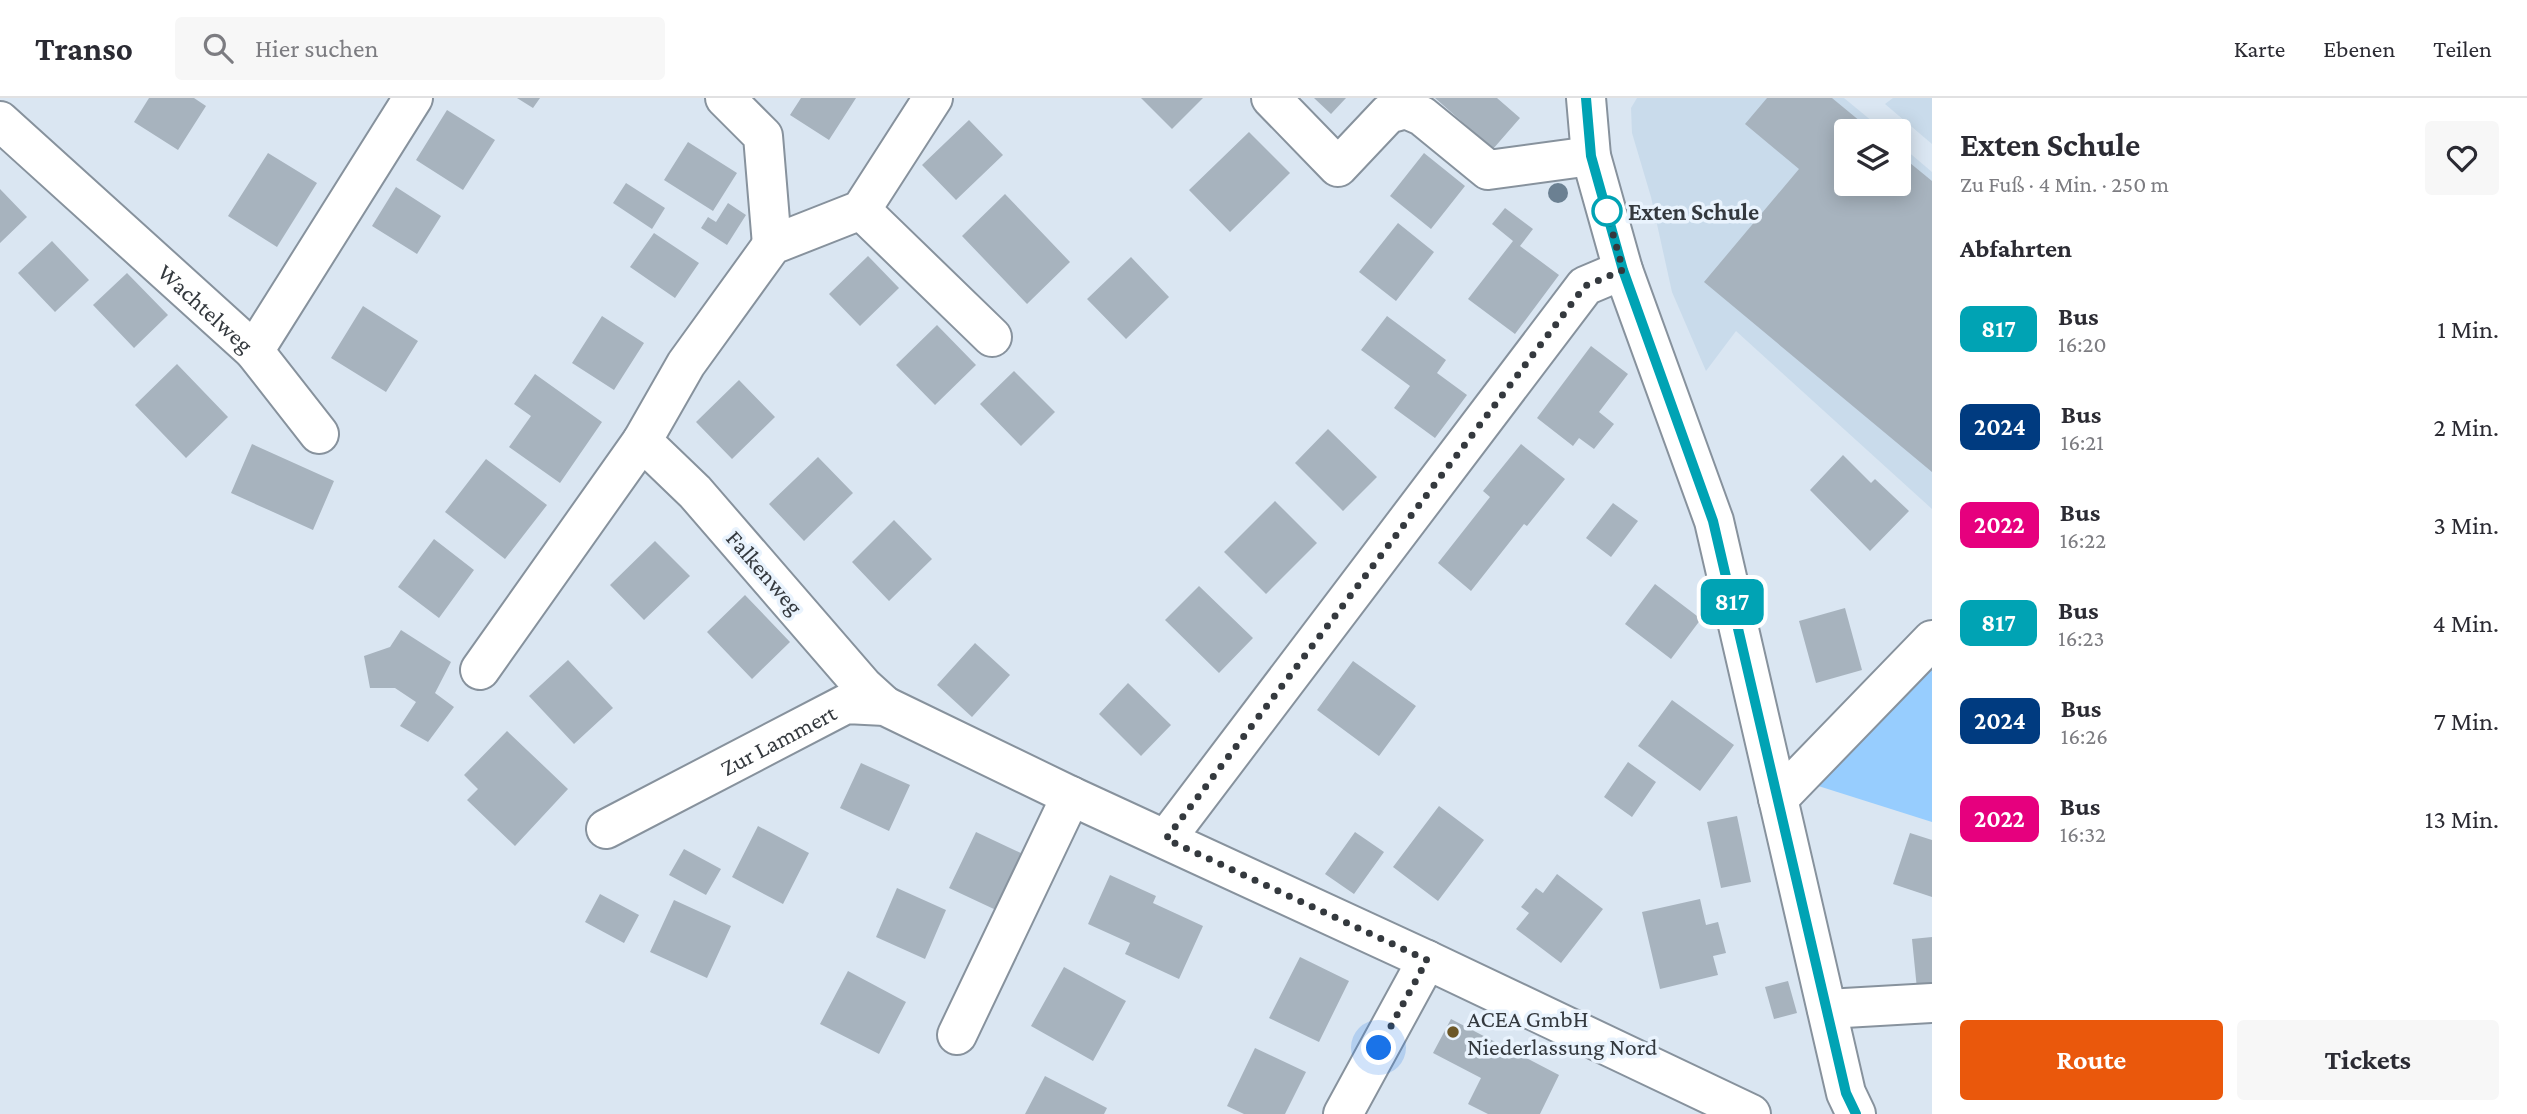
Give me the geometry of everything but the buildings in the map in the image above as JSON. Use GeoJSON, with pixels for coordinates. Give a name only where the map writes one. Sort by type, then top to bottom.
{"type":"FeatureCollection","features":[{"type":"Feature","properties":{"kind":"street","name":"Wachtelweg"},"geometry":{"type":"LineString","coordinates":[[0,121],[254,351],[413,98]]}},
{"type":"Feature","properties":{"kind":"street"},"geometry":{"type":"LineString","coordinates":[[724,98],[763,136],[772,246]]}},
{"type":"Feature","properties":{"kind":"street"},"geometry":{"type":"LineString","coordinates":[[480,670],[642,441],[686,364],[772,246],[860,210],[933,98]]}},
{"type":"Feature","properties":{"kind":"street"},"geometry":{"type":"LineString","coordinates":[[1271,98],[1338,167],[1388,114],[1406,109],[1422,116],[1488,170],[1591,156]]}},
{"type":"Feature","properties":{"kind":"street"},"geometry":{"type":"LineString","coordinates":[[1586,98],[1591,156],[1623,270],[1713,521],[1846,1093],[1856,1114]]}},
{"type":"Feature","properties":{"kind":"street"},"geometry":{"type":"LineString","coordinates":[[860,210],[992,337]]}},
{"type":"Feature","properties":{"kind":"street"},"geometry":{"type":"LineString","coordinates":[[1166,839],[1585,286],[1623,270]]}},
{"type":"Feature","properties":{"kind":"street"},"geometry":{"type":"LineString","coordinates":[[254,351],[319,434]]}},
{"type":"Feature","properties":{"kind":"street","name":"Falkenweg"},"geometry":{"type":"LineString","coordinates":[[642,441],[695,492],[863,686],[885,706]]}},
{"type":"Feature","properties":{"kind":"street"},"geometry":{"type":"LineString","coordinates":[[1778,799],[1932,640]]}},
{"type":"Feature","properties":{"kind":"street","name":"Zur Lammert"},"geometry":{"type":"LineString","coordinates":[[606,829],[846,704],[885,706],[1071,796],[1427,960],[1751,1114]]}},
{"type":"Feature","properties":{"kind":"street"},"geometry":{"type":"LineString","coordinates":[[957,1035],[1071,796]]}},
{"type":"Feature","properties":{"kind":"street"},"geometry":{"type":"LineString","coordinates":[[1343,1114],[1427,960]]}},
{"type":"Feature","properties":{"kind":"street"},"geometry":{"type":"LineString","coordinates":[[1827,1009],[1932,1003]]}},
{"type":"Feature","properties":{"kind":"shaded area"},"geometry":{"type":"Polygon","coordinates":[[[1637,98],[1844,98],[1869,119],[1834,119],[1834,196],[1911,196],[1911,154],[1932,172],[1932,509],[1736,331],[1706,371],[1672,292],[1651,197],[1632,133],[1631,108],[1637,98]]]}},
{"type":"Feature","properties":{"kind":"shaded area"},"geometry":{"type":"Polygon","coordinates":[[[1893,98],[1932,98],[1932,144],[1911,126],[1911,119],[1903,119],[1885,104],[1893,98]]]}},
{"type":"Feature","properties":{"kind":"shaded area"},"geometry":{"type":"Polygon","coordinates":[[[1932,660],[1932,822],[1812,784],[1932,660]]]}},
{"type":"Feature","properties":{"kind":"bus line","name":"817"},"geometry":{"type":"LineString","coordinates":[[1586,98],[1591,156],[1623,270],[1713,521],[1846,1093],[1856,1114]]}},
{"type":"Feature","properties":{"kind":"place","name":"Exten Schule"},"geometry":{"type":"Point","coordinates":[1607,211]}},
{"type":"Feature","properties":{"kind":"place","name":"ACEA GmbH Niederlassung Nord"},"geometry":{"type":"Point","coordinates":[1453,1032]}},
{"type":"Feature","properties":{"kind":"route"},"geometry":{"type":"LineString","coordinates":[[1379,1048],[1427,960],[1166,839],[1585,286],[1623,270],[1604,202],[1607,211]]}}]}
